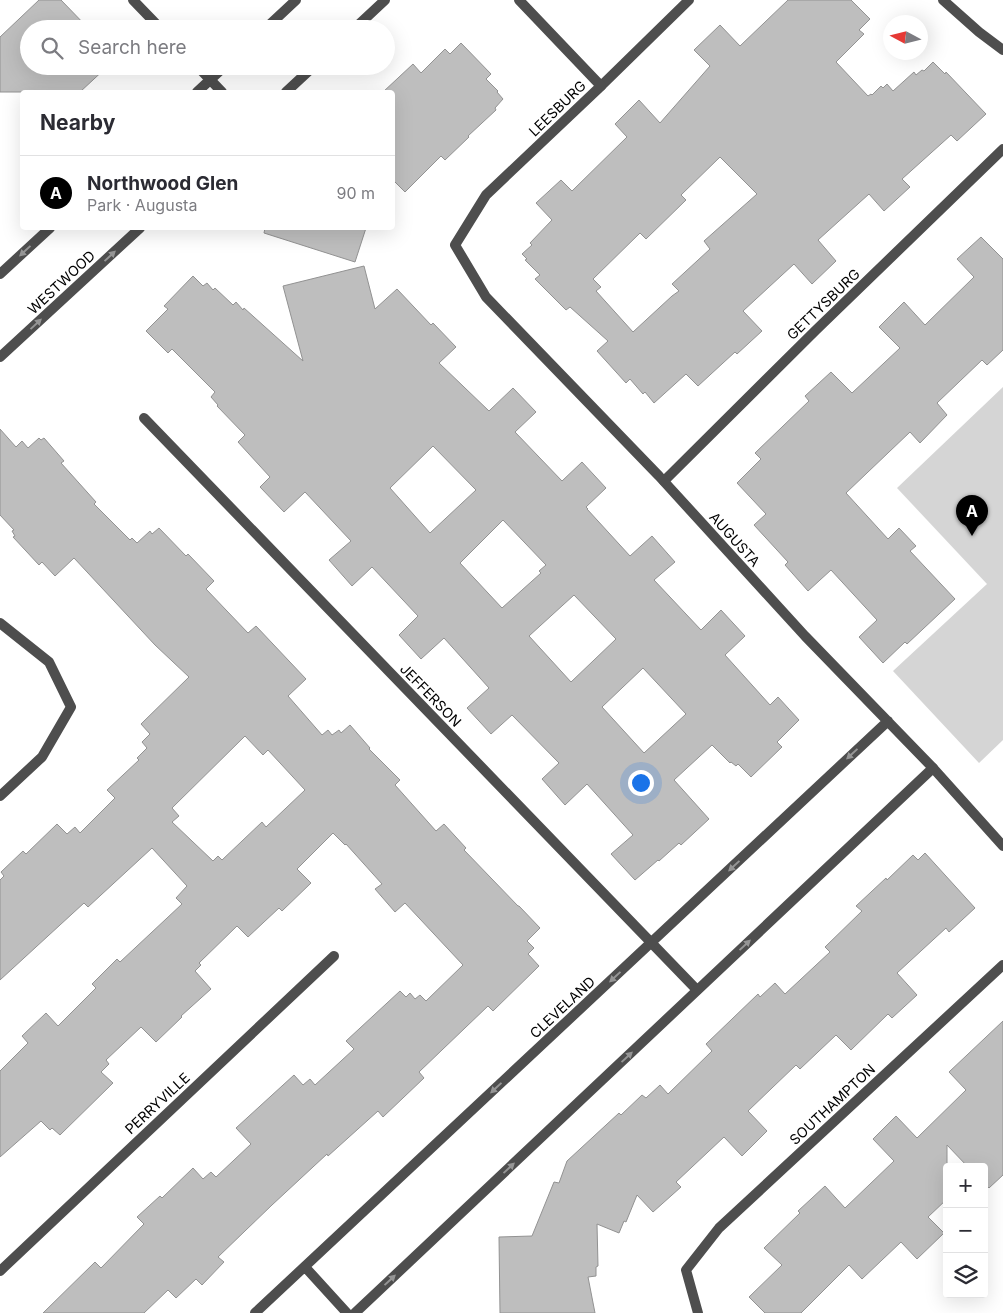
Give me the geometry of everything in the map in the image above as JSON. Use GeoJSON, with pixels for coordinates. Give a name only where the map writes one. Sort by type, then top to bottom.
{"type":"FeatureCollection","features":[{"type":"Feature","properties":{"kind":"street"},"geometry":{"type":"LineString","coordinates":[[134,0],[153,20]]}},
{"type":"Feature","properties":{"kind":"street"},"geometry":{"type":"LineString","coordinates":[[275,20],[296,0]]}},
{"type":"Feature","properties":{"kind":"street"},"geometry":{"type":"LineString","coordinates":[[364,20],[385,0]]}},
{"type":"Feature","properties":{"kind":"street"},"geometry":{"type":"LineString","coordinates":[[519,0],[601,86]]}},
{"type":"Feature","properties":{"kind":"street","name":"LEESBURG"},"geometry":{"type":"LineString","coordinates":[[455,245],[486,195],[689,0]]}},
{"type":"Feature","properties":{"kind":"street"},"geometry":{"type":"LineString","coordinates":[[943,0],[979,32],[1003,50]]}},
{"type":"Feature","properties":{"kind":"street"},"geometry":{"type":"LineString","coordinates":[[205,75],[220,90]]}},
{"type":"Feature","properties":{"kind":"street"},"geometry":{"type":"LineString","coordinates":[[199,90],[215,75]]}},
{"type":"Feature","properties":{"kind":"street"},"geometry":{"type":"LineString","coordinates":[[288,90],[304,75]]}},
{"type":"Feature","properties":{"kind":"street","name":"GETTYSBURG"},"geometry":{"type":"LineString","coordinates":[[664,481],[816,330],[1003,149]]}},
{"type":"Feature","properties":{"kind":"street"},"geometry":{"type":"LineString","coordinates":[[0,274],[48,230]]}},
{"type":"Feature","properties":{"kind":"street","name":"WESTWOOD"},"geometry":{"type":"LineString","coordinates":[[0,357],[138,230]]}},
{"type":"Feature","properties":{"kind":"street","name":"AUGUSTA"},"geometry":{"type":"LineString","coordinates":[[455,245],[486,298],[664,481],[805,636],[933,768],[1003,846]]}},
{"type":"Feature","properties":{"kind":"street","name":"JEFFERSON"},"geometry":{"type":"LineString","coordinates":[[144,418],[697,990]]}},
{"type":"Feature","properties":{"kind":"street"},"geometry":{"type":"LineString","coordinates":[[0,623],[49,662],[71,707],[42,757],[0,796]]}},
{"type":"Feature","properties":{"kind":"street","name":"CLEVELAND"},"geometry":{"type":"LineString","coordinates":[[255,1313],[888,721]]}},
{"type":"Feature","properties":{"kind":"street"},"geometry":{"type":"LineString","coordinates":[[355,1313],[933,768]]}},
{"type":"Feature","properties":{"kind":"street","name":"PERRYVILLE"},"geometry":{"type":"LineString","coordinates":[[0,1271],[334,956]]}},
{"type":"Feature","properties":{"kind":"street","name":"SOUTHAMPTON"},"geometry":{"type":"LineString","coordinates":[[698,1313],[686,1270],[719,1228],[1003,965]]}},
{"type":"Feature","properties":{"kind":"street"},"geometry":{"type":"LineString","coordinates":[[305,1267],[347,1313]]}},
{"type":"Feature","properties":{"kind":"shaded area"},"geometry":{"type":"Polygon","coordinates":[[[1003,387],[1003,740],[979,763],[893,671],[987,584],[897,488],[1003,387]]]}},
{"type":"Feature","properties":{"kind":"building"},"geometry":{"type":"Polygon","coordinates":[[[39,0],[61,0],[80,20],[20,20],[20,75],[98,75],[82,90],[20,90],[20,92],[0,92],[0,37],[39,0]]]}},
{"type":"Feature","properties":{"kind":"building"},"geometry":{"type":"Polygon","coordinates":[[[788,0],[851,0],[870,19],[859,30],[864,34],[836,62],[868,96],[872,95],[881,86],[883,88],[887,84],[893,91],[914,72],[916,75],[922,70],[924,71],[933,62],[945,74],[946,72],[986,114],[957,141],[951,135],[902,179],[910,187],[884,211],[869,194],[818,240],[836,261],[812,284],[794,264],[743,311],[762,331],[737,354],[735,352],[698,386],[686,374],[654,403],[630,379],[626,383],[597,351],[608,341],[570,307],[566,310],[535,279],[540,275],[525,260],[527,259],[522,254],[532,245],[530,243],[552,220],[536,203],[561,180],[572,191],[627,137],[615,124],[639,100],[660,123],[710,66],[694,50],[720,25],[740,46],[788,0]],[[720,157],[681,195],[686,200],[646,239],[640,233],[593,279],[601,287],[596,291],[633,332],[679,291],[672,284],[710,249],[704,241],[757,194],[720,157]]]}},
{"type":"Feature","properties":{"kind":"building"},"geometry":{"type":"Polygon","coordinates":[[[461,43],[491,74],[486,79],[503,99],[495,108],[496,110],[445,160],[441,156],[405,192],[395,182],[395,90],[385,90],[413,64],[421,73],[445,49],[450,54],[461,43]]]}},
{"type":"Feature","properties":{"kind":"building"},"geometry":{"type":"Polygon","coordinates":[[[265,230],[365,230],[355,262],[264,233],[265,230]]]}},
{"type":"Feature","properties":{"kind":"building"},"geometry":{"type":"Polygon","coordinates":[[[981,237],[1003,259],[1003,350],[987,365],[982,360],[937,403],[947,415],[920,443],[910,432],[846,493],[888,539],[899,528],[916,546],[910,551],[955,599],[907,644],[905,642],[883,663],[859,637],[877,620],[831,570],[808,591],[785,565],[788,562],[754,525],[766,514],[737,483],[761,459],[755,453],[809,401],[805,396],[831,372],[852,393],[900,348],[879,327],[904,302],[925,325],[974,277],[957,259],[981,237]]]}},
{"type":"Feature","properties":{"kind":"building"},"geometry":{"type":"Polygon","coordinates":[[[364,266],[375,309],[397,289],[431,325],[433,323],[456,347],[439,363],[489,411],[513,388],[536,412],[515,432],[562,481],[582,462],[606,488],[586,507],[587,509],[630,556],[652,536],[675,562],[654,580],[701,630],[721,610],[745,636],[725,655],[770,705],[778,697],[799,720],[777,742],[782,747],[751,777],[738,764],[736,766],[730,763],[712,745],[674,780],[709,819],[681,845],[679,843],[635,880],[611,854],[633,835],[587,784],[565,805],[542,779],[559,763],[512,715],[491,734],[467,708],[489,688],[444,638],[421,659],[399,635],[418,616],[372,567],[352,586],[329,560],[351,541],[305,492],[284,512],[260,487],[270,477],[238,442],[245,435],[217,406],[211,397],[215,392],[172,349],[168,353],[146,331],[168,309],[164,306],[193,276],[203,286],[207,283],[213,290],[215,288],[233,305],[236,302],[243,310],[244,308],[303,361],[283,286],[364,266]],[[433,446],[390,488],[430,533],[476,490],[433,446]],[[503,520],[460,563],[502,608],[541,573],[539,571],[546,565],[503,520]],[[574,595],[529,636],[571,682],[616,639],[574,595]],[[643,668],[602,707],[644,753],[686,714],[643,668]]]}},
{"type":"Feature","properties":{"kind":"building"},"geometry":{"type":"Polygon","coordinates":[[[0,429],[16,447],[22,441],[28,448],[39,438],[41,440],[44,438],[64,461],[61,463],[96,502],[94,504],[130,540],[132,538],[137,543],[150,531],[152,534],[159,528],[186,556],[188,554],[214,581],[206,589],[248,633],[256,626],[306,679],[288,696],[322,735],[328,730],[332,735],[339,730],[341,733],[350,725],[369,749],[400,780],[395,785],[436,831],[444,824],[466,848],[464,850],[540,928],[527,941],[534,948],[528,954],[539,966],[493,1011],[488,1006],[419,1072],[424,1078],[383,1117],[378,1111],[328,1156],[327,1154],[272,1205],[218,1257],[224,1262],[202,1285],[196,1279],[176,1298],[168,1290],[144,1313],[43,1313],[95,1262],[101,1268],[144,1224],[137,1217],[160,1196],[162,1198],[193,1168],[203,1179],[211,1172],[216,1177],[251,1144],[236,1128],[294,1075],[303,1085],[310,1079],[315,1085],[354,1049],[346,1041],[400,991],[406,997],[410,993],[415,999],[420,995],[426,1001],[463,965],[405,903],[395,912],[375,889],[382,884],[346,844],[333,833],[297,869],[311,883],[282,911],[279,908],[248,937],[237,926],[199,963],[201,965],[195,971],[211,989],[156,1042],[141,1027],[106,1060],[109,1064],[101,1072],[113,1083],[60,1135],[52,1128],[50,1130],[41,1121],[0,1157],[0,1071],[28,1043],[22,1036],[46,1013],[58,1026],[96,988],[92,984],[117,959],[120,962],[182,904],[176,898],[187,886],[152,848],[88,907],[84,903],[0,980],[0,880],[4,876],[1,872],[23,851],[26,854],[57,824],[67,834],[75,827],[80,833],[115,798],[107,790],[139,760],[137,758],[147,748],[142,742],[150,734],[141,724],[189,677],[155,645],[74,558],[55,576],[42,562],[39,565],[13,537],[15,536],[12,531],[14,530],[0,515],[0,429]],[[245,736],[172,808],[179,816],[172,822],[213,861],[218,856],[222,860],[262,822],[266,827],[305,790],[268,750],[263,755],[245,736]]]}},
{"type":"Feature","properties":{"kind":"building"},"geometry":{"type":"Polygon","coordinates":[[[925,853],[975,908],[949,932],[946,928],[897,973],[917,995],[892,1018],[888,1014],[851,1050],[836,1035],[800,1069],[796,1065],[748,1111],[767,1131],[742,1156],[724,1137],[676,1182],[681,1187],[653,1212],[637,1195],[626,1222],[624,1221],[619,1233],[597,1224],[598,1266],[596,1267],[596,1276],[588,1277],[595,1313],[500,1313],[499,1237],[532,1236],[554,1182],[559,1183],[567,1161],[619,1113],[621,1115],[642,1095],[646,1098],[660,1085],[668,1094],[712,1051],[706,1044],[758,994],[760,997],[775,983],[785,994],[830,952],[825,947],[862,911],[856,906],[913,855],[918,860],[925,853]]]}},
{"type":"Feature","properties":{"kind":"building"},"geometry":{"type":"Polygon","coordinates":[[[1003,1021],[1003,1175],[989,1188],[988,1163],[964,1163],[947,1145],[947,1163],[943,1163],[943,1203],[928,1217],[943,1234],[917,1259],[901,1242],[862,1279],[849,1265],[801,1313],[765,1313],[749,1297],[782,1265],[764,1248],[800,1213],[798,1211],[825,1186],[845,1208],[894,1161],[873,1139],[896,1116],[917,1138],[966,1090],[949,1072],[1003,1021]]]}},
{"type":"Feature","properties":{"kind":"place","name":"Northwood Glen"},"geometry":{"type":"Point","coordinates":[972,536]}}]}
